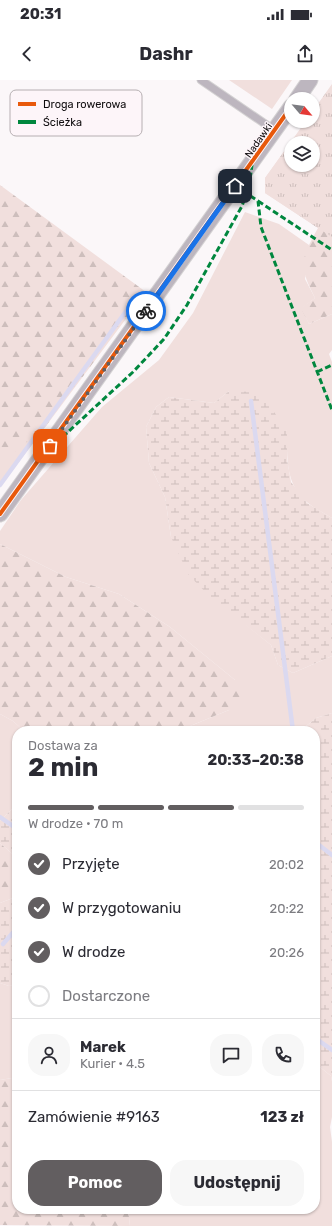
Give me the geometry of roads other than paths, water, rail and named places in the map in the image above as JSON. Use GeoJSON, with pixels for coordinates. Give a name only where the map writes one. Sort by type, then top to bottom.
{"type":"FeatureCollection","features":[{"type":"Feature","properties":{"kind":"street"},"geometry":{"type":"LineString","coordinates":[[302,92],[310,80]]}},
{"type":"Feature","properties":{"kind":"street","name":"Nadawki"},"geometry":{"type":"LineString","coordinates":[[0,514],[284,116]]}},
{"type":"Feature","properties":{"kind":"lane"},"geometry":{"type":"LineString","coordinates":[[201,80],[274,130]]}},
{"type":"Feature","properties":{"kind":"waterway"},"geometry":{"type":"LineString","coordinates":[[0,485],[132,303]]}},
{"type":"Feature","properties":{"kind":"waterway"},"geometry":{"type":"LineString","coordinates":[[251,401],[292,726]]}},
{"type":"Feature","properties":{"kind":"waterway"},"geometry":{"type":"LineString","coordinates":[[0,817],[12,825]]}},
{"type":"Feature","properties":{"kind":"waterway"},"geometry":{"type":"LineString","coordinates":[[320,846],[332,855]]}},
{"type":"Feature","properties":{"kind":"waterway"},"geometry":{"type":"LineString","coordinates":[[3,944],[12,934]]}},
{"type":"Feature","properties":{"kind":"waterway"},"geometry":{"type":"LineString","coordinates":[[320,1042],[332,1050]]}}]}
